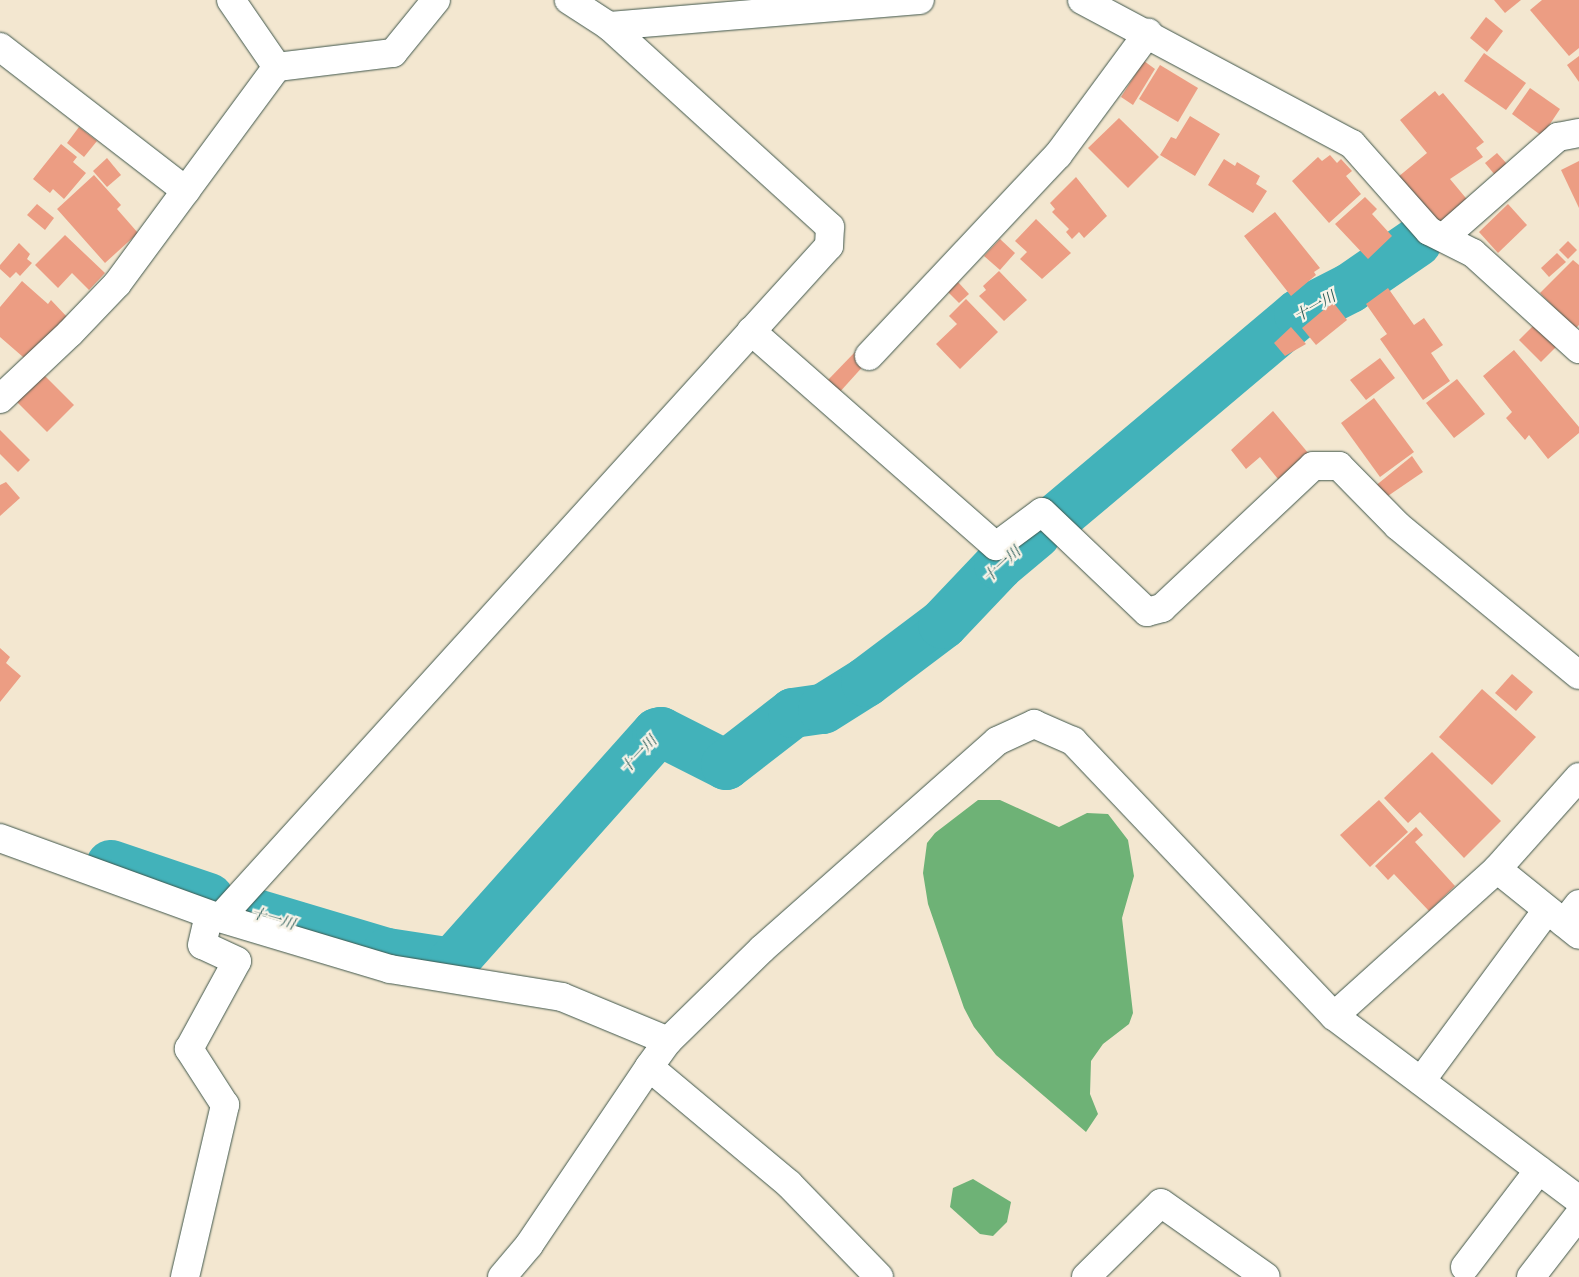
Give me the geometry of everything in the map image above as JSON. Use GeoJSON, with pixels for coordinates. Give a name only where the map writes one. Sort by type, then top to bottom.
{"type":"FeatureCollection","features":[{"type":"Feature","properties":{"kind":"street"},"geometry":{"type":"LineString","coordinates":[[231,0],[277,67]]}},
{"type":"Feature","properties":{"kind":"street"},"geometry":{"type":"LineString","coordinates":[[0,399],[70,333],[117,284],[277,67],[393,53],[436,0]]}},
{"type":"Feature","properties":{"kind":"street"},"geometry":{"type":"LineString","coordinates":[[185,1277],[225,1105],[189,1049],[237,961],[202,945],[215,916],[829,246],[830,227],[609,26],[569,0]]}},
{"type":"Feature","properties":{"kind":"street"},"geometry":{"type":"LineString","coordinates":[[609,26],[920,0]]}},
{"type":"Feature","properties":{"kind":"street"},"geometry":{"type":"LineString","coordinates":[[1082,0],[1148,33],[1352,144],[1429,231],[1473,253],[1579,349]]}},
{"type":"Feature","properties":{"kind":"street"},"geometry":{"type":"LineString","coordinates":[[869,356],[1058,155],[1148,33]]}},
{"type":"Feature","properties":{"kind":"street"},"geometry":{"type":"LineString","coordinates":[[0,46],[186,191]]}},
{"type":"Feature","properties":{"kind":"street"},"geometry":{"type":"LineString","coordinates":[[1444,237],[1558,137],[1579,133]]}},
{"type":"Feature","properties":{"kind":"street"},"geometry":{"type":"LineString","coordinates":[[751,331],[996,546],[1042,512],[1147,612],[1162,608],[1313,466],[1339,466],[1398,526],[1579,675]]}},
{"type":"Feature","properties":{"kind":"street"},"geometry":{"type":"LineString","coordinates":[[502,1277],[530,1245],[668,1041],[762,950],[997,741],[1034,724],[1073,741],[1334,1016],[1579,1200]]}},
{"type":"Feature","properties":{"kind":"street"},"geometry":{"type":"LineString","coordinates":[[1334,1016],[1496,869],[1579,776]]}},
{"type":"Feature","properties":{"kind":"street"},"geometry":{"type":"LineString","coordinates":[[0,838],[215,916],[390,968],[562,997],[668,1041]]}},
{"type":"Feature","properties":{"kind":"street"},"geometry":{"type":"LineString","coordinates":[[1421,1081],[1567,918],[1496,869]]}},
{"type":"Feature","properties":{"kind":"street"},"geometry":{"type":"LineString","coordinates":[[649,1067],[789,1184],[879,1277]]}},
{"type":"Feature","properties":{"kind":"street"},"geometry":{"type":"LineString","coordinates":[[1465,1267],[1539,1170]]}},
{"type":"Feature","properties":{"kind":"street"},"geometry":{"type":"LineString","coordinates":[[1086,1277],[1161,1202],[1266,1277]]}},
{"type":"Feature","properties":{"kind":"street"},"geometry":{"type":"LineString","coordinates":[[1531,1277],[1579,1214]]}},
{"type":"Feature","properties":{"kind":"green space"},"geometry":{"type":"Polygon","coordinates":[[[978,800],[1000,800],[1059,827],[1087,813],[1108,814],[1128,840],[1134,876],[1122,918],[1133,1013],[1129,1024],[1103,1044],[1091,1061],[1090,1094],[1098,1114],[1086,1132],[996,1055],[974,1027],[964,1008],[928,904],[923,873],[927,843],[935,833],[978,800]]]}},
{"type":"Feature","properties":{"kind":"green space"},"geometry":{"type":"Polygon","coordinates":[[[973,1179],[1011,1202],[1007,1222],[993,1236],[980,1234],[950,1207],[953,1188],[973,1179]]]}},
{"type":"Feature","properties":{"kind":"building"},"geometry":{"type":"Polygon","coordinates":[[[1494,0],[1521,0],[1505,13],[1494,0]]]}},
{"type":"Feature","properties":{"kind":"building"},"geometry":{"type":"Polygon","coordinates":[[[1542,0],[1579,0],[1579,48],[1569,56],[1530,10],[1542,0]]]}},
{"type":"Feature","properties":{"kind":"building"},"geometry":{"type":"Polygon","coordinates":[[[1486,17],[1503,31],[1487,52],[1470,38],[1486,17]]]}},
{"type":"Feature","properties":{"kind":"building"},"geometry":{"type":"Polygon","coordinates":[[[1484,53],[1526,83],[1506,110],[1464,81],[1484,53]]]}},
{"type":"Feature","properties":{"kind":"building"},"geometry":{"type":"Polygon","coordinates":[[[1579,56],[1579,82],[1567,65],[1579,56]]]}},
{"type":"Feature","properties":{"kind":"building"},"geometry":{"type":"Polygon","coordinates":[[[1144,61],[1155,69],[1133,105],[1121,97],[1144,61]]]}},
{"type":"Feature","properties":{"kind":"building"},"geometry":{"type":"Polygon","coordinates":[[[1160,65],[1198,88],[1178,122],[1139,99],[1160,65]]]}},
{"type":"Feature","properties":{"kind":"building"},"geometry":{"type":"Polygon","coordinates":[[[1530,88],[1560,109],[1542,136],[1512,114],[1530,88]]]}},
{"type":"Feature","properties":{"kind":"building"},"geometry":{"type":"Polygon","coordinates":[[[1435,91],[1439,96],[1443,93],[1484,142],[1476,148],[1483,157],[1450,179],[1470,203],[1440,228],[1398,177],[1427,153],[1400,120],[1435,91]]]}},
{"type":"Feature","properties":{"kind":"building"},"geometry":{"type":"Polygon","coordinates":[[[1190,116],[1220,134],[1195,176],[1160,155],[1171,137],[1176,139],[1190,116]]]}},
{"type":"Feature","properties":{"kind":"building"},"geometry":{"type":"Polygon","coordinates":[[[1119,118],[1159,157],[1128,188],[1088,148],[1119,118]]]}},
{"type":"Feature","properties":{"kind":"building"},"geometry":{"type":"Polygon","coordinates":[[[79,127],[97,141],[84,157],[67,143],[79,127]]]}},
{"type":"Feature","properties":{"kind":"building"},"geometry":{"type":"Polygon","coordinates":[[[61,144],[77,157],[73,162],[86,173],[64,199],[53,189],[50,193],[33,179],[61,144]]]}},
{"type":"Feature","properties":{"kind":"building"},"geometry":{"type":"Polygon","coordinates":[[[1497,153],[1508,165],[1495,175],[1485,163],[1497,153]]]}},
{"type":"Feature","properties":{"kind":"building"},"geometry":{"type":"Polygon","coordinates":[[[1330,155],[1337,163],[1341,159],[1352,171],[1346,176],[1361,194],[1329,223],[1292,181],[1318,157],[1322,161],[1330,155]]]}},
{"type":"Feature","properties":{"kind":"building"},"geometry":{"type":"Polygon","coordinates":[[[107,158],[121,175],[107,187],[93,171],[107,158]]]}},
{"type":"Feature","properties":{"kind":"building"},"geometry":{"type":"Polygon","coordinates":[[[1224,159],[1235,166],[1237,162],[1260,176],[1256,184],[1267,191],[1253,213],[1208,185],[1224,159]]]}},
{"type":"Feature","properties":{"kind":"building"},"geometry":{"type":"Polygon","coordinates":[[[1579,161],[1579,208],[1561,170],[1579,161]]]}},
{"type":"Feature","properties":{"kind":"building"},"geometry":{"type":"Polygon","coordinates":[[[94,175],[121,205],[117,209],[138,233],[105,263],[57,209],[94,175]]]}},
{"type":"Feature","properties":{"kind":"building"},"geometry":{"type":"Polygon","coordinates":[[[1076,177],[1107,216],[1084,238],[1079,232],[1072,239],[1066,232],[1069,229],[1052,212],[1055,209],[1050,203],[1076,177]]]}},
{"type":"Feature","properties":{"kind":"building"},"geometry":{"type":"Polygon","coordinates":[[[1365,197],[1377,209],[1372,214],[1392,236],[1368,259],[1335,224],[1365,197]]]}},
{"type":"Feature","properties":{"kind":"building"},"geometry":{"type":"Polygon","coordinates":[[[37,204],[54,218],[45,230],[27,215],[37,204]]]}},
{"type":"Feature","properties":{"kind":"building"},"geometry":{"type":"Polygon","coordinates":[[[1508,204],[1527,225],[1498,253],[1479,232],[1508,204]]]}},
{"type":"Feature","properties":{"kind":"building"},"geometry":{"type":"Polygon","coordinates":[[[1275,212],[1320,268],[1314,272],[1316,275],[1291,296],[1244,236],[1275,212]]]}},
{"type":"Feature","properties":{"kind":"building"},"geometry":{"type":"Polygon","coordinates":[[[1036,219],[1071,253],[1042,279],[1020,259],[1027,252],[1015,241],[1036,219]]]}},
{"type":"Feature","properties":{"kind":"building"},"geometry":{"type":"Polygon","coordinates":[[[65,235],[105,273],[89,290],[72,273],[58,288],[35,265],[65,235]]]}},
{"type":"Feature","properties":{"kind":"building"},"geometry":{"type":"Polygon","coordinates":[[[1000,239],[1015,253],[1000,270],[984,256],[1000,239]]]}},
{"type":"Feature","properties":{"kind":"building"},"geometry":{"type":"Polygon","coordinates":[[[1568,241],[1577,250],[1568,259],[1559,250],[1568,241]]]}},
{"type":"Feature","properties":{"kind":"building"},"geometry":{"type":"Polygon","coordinates":[[[19,243],[30,254],[27,259],[32,263],[20,276],[16,272],[10,278],[0,269],[0,265],[19,243]]]}},
{"type":"Feature","properties":{"kind":"building"},"geometry":{"type":"Polygon","coordinates":[[[1557,253],[1566,262],[1549,277],[1541,268],[1557,253]]]}},
{"type":"Feature","properties":{"kind":"building"},"geometry":{"type":"Polygon","coordinates":[[[1573,260],[1579,265],[1579,325],[1575,329],[1540,293],[1573,260]]]}},
{"type":"Feature","properties":{"kind":"building"},"geometry":{"type":"Polygon","coordinates":[[[999,271],[1027,300],[1004,321],[979,296],[986,290],[983,286],[999,271]]]}},
{"type":"Feature","properties":{"kind":"building"},"geometry":{"type":"Polygon","coordinates":[[[22,281],[48,304],[51,300],[68,318],[30,363],[0,337],[0,307],[22,281]]]}},
{"type":"Feature","properties":{"kind":"building"},"geometry":{"type":"Polygon","coordinates":[[[958,282],[969,294],[959,303],[948,292],[958,282]]]}},
{"type":"Feature","properties":{"kind":"building"},"geometry":{"type":"Polygon","coordinates":[[[1388,288],[1414,325],[1424,318],[1443,345],[1431,353],[1450,381],[1423,400],[1380,339],[1387,334],[1366,304],[1388,288]]]}},
{"type":"Feature","properties":{"kind":"building"},"geometry":{"type":"Polygon","coordinates":[[[966,299],[998,332],[960,369],[936,344],[957,324],[949,316],[966,299]]]}},
{"type":"Feature","properties":{"kind":"building"},"geometry":{"type":"Polygon","coordinates":[[[1333,302],[1347,320],[1316,345],[1302,328],[1333,302]]]}},
{"type":"Feature","properties":{"kind":"building"},"geometry":{"type":"Polygon","coordinates":[[[1536,323],[1558,345],[1541,362],[1519,340],[1536,323]]]}},
{"type":"Feature","properties":{"kind":"building"},"geometry":{"type":"Polygon","coordinates":[[[1291,327],[1306,344],[1285,356],[1274,343],[1291,327]]]}},
{"type":"Feature","properties":{"kind":"building"},"geometry":{"type":"Polygon","coordinates":[[[1514,350],[1579,427],[1579,433],[1548,459],[1529,435],[1525,440],[1506,418],[1512,412],[1483,376],[1514,350]]]}},
{"type":"Feature","properties":{"kind":"building"},"geometry":{"type":"Polygon","coordinates":[[[855,352],[866,363],[838,394],[826,382],[855,352]]]}},
{"type":"Feature","properties":{"kind":"building"},"geometry":{"type":"Polygon","coordinates":[[[1380,358],[1395,378],[1366,400],[1350,380],[1380,358]]]}},
{"type":"Feature","properties":{"kind":"building"},"geometry":{"type":"Polygon","coordinates":[[[44,375],[74,405],[47,432],[17,402],[44,375]]]}},
{"type":"Feature","properties":{"kind":"building"},"geometry":{"type":"Polygon","coordinates":[[[1457,379],[1485,414],[1454,438],[1426,403],[1457,379]]]}},
{"type":"Feature","properties":{"kind":"building"},"geometry":{"type":"Polygon","coordinates":[[[1374,398],[1414,452],[1380,477],[1341,423],[1374,398]]]}},
{"type":"Feature","properties":{"kind":"building"},"geometry":{"type":"Polygon","coordinates":[[[1273,411],[1309,454],[1278,479],[1260,457],[1246,469],[1231,450],[1273,411]]]}},
{"type":"Feature","properties":{"kind":"building"},"geometry":{"type":"Polygon","coordinates":[[[0,430],[30,460],[18,472],[0,454],[0,430]]]}},
{"type":"Feature","properties":{"kind":"building"},"geometry":{"type":"Polygon","coordinates":[[[1412,456],[1423,472],[1382,500],[1374,487],[1412,456]]]}},
{"type":"Feature","properties":{"kind":"building"},"geometry":{"type":"Polygon","coordinates":[[[6,482],[20,498],[0,516],[0,485],[6,482]]]}},
{"type":"Feature","properties":{"kind":"building"},"geometry":{"type":"Polygon","coordinates":[[[0,648],[10,657],[6,663],[21,676],[0,702],[0,648]]]}},
{"type":"Feature","properties":{"kind":"building"},"geometry":{"type":"Polygon","coordinates":[[[1512,674],[1533,692],[1516,711],[1495,693],[1512,674]]]}},
{"type":"Feature","properties":{"kind":"building"},"geometry":{"type":"Polygon","coordinates":[[[1482,689],[1536,737],[1492,785],[1439,737],[1482,689]]]}},
{"type":"Feature","properties":{"kind":"building"},"geometry":{"type":"Polygon","coordinates":[[[1432,752],[1501,821],[1464,858],[1420,812],[1408,823],[1384,798],[1432,752]]]}},
{"type":"Feature","properties":{"kind":"building"},"geometry":{"type":"Polygon","coordinates":[[[1379,800],[1408,832],[1370,867],[1340,835],[1379,800]]]}},
{"type":"Feature","properties":{"kind":"building"},"geometry":{"type":"Polygon","coordinates":[[[1416,827],[1423,835],[1415,842],[1455,886],[1429,911],[1394,874],[1388,880],[1375,866],[1416,827]]]}},
{"type":"Feature","properties":{"kind":"waterway","name":"十一川"},"geometry":{"type":"LineString","coordinates":[[1059,516],[1299,314],[1350,288],[1417,242]]}},
{"type":"Feature","properties":{"kind":"waterway","name":"十一川"},"geometry":{"type":"LineString","coordinates":[[243,910],[387,953],[452,963],[657,733],[661,732],[726,765],[793,713],[823,709],[866,682],[943,624],[999,565],[1036,534]]}},
{"type":"Feature","properties":{"kind":"waterway","name":"十一川"},"geometry":{"type":"LineString","coordinates":[[111,865],[209,898]]}}]}
